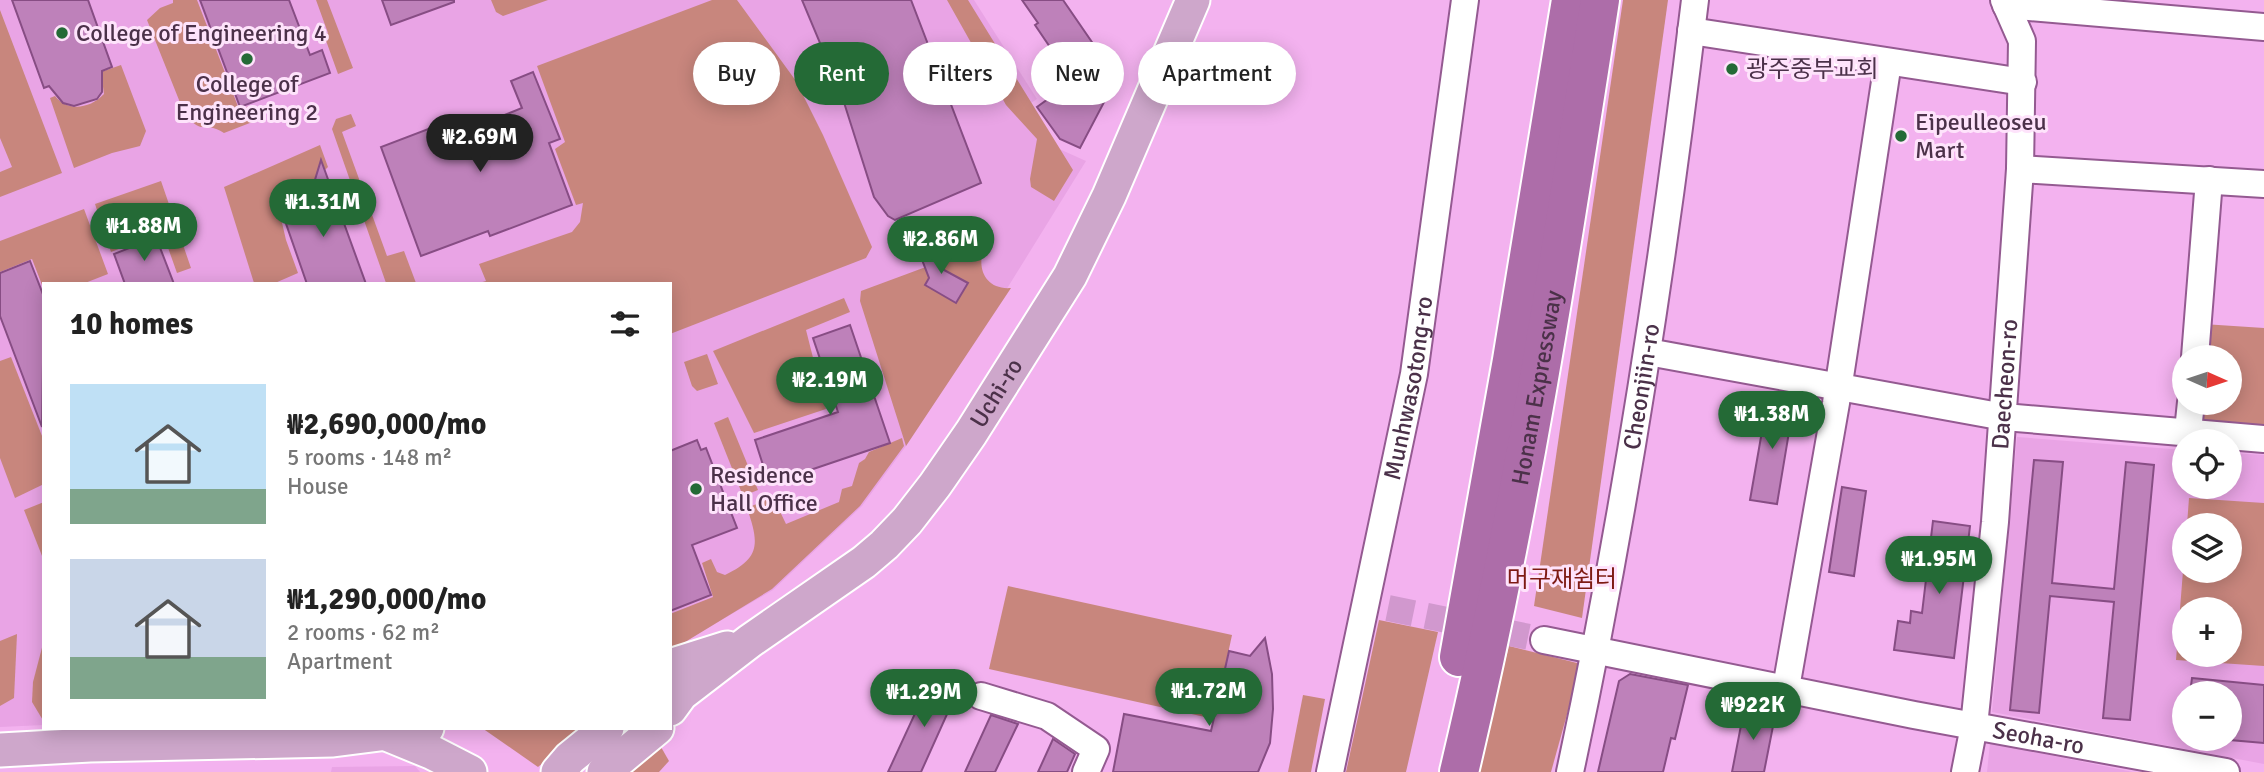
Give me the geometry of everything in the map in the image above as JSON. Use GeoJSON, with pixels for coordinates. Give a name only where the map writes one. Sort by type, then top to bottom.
{"type":"FeatureCollection","features":[{"type":"Feature","properties":{"kind":"highway","name":"Honam Expressway"},"geometry":{"type":"LineString","coordinates":[[1433,772],[1457,671],[1571,0]]}},
{"type":"Feature","properties":{"kind":"highway","name":"Honam Expressway"},"geometry":{"type":"LineString","coordinates":[[1459,772],[1482,675],[1543,363],[1600,0]]}},
{"type":"Feature","properties":{"kind":"main road","name":"Uchi-ro"},"geometry":{"type":"LineString","coordinates":[[673,692],[864,562],[907,521],[964,444],[1070,276],[1109,196],[1193,0]]}},
{"type":"Feature","properties":{"kind":"main road"},"geometry":{"type":"LineString","coordinates":[[558,772],[570,758],[605,730]]}},
{"type":"Feature","properties":{"kind":"main road"},"geometry":{"type":"LineString","coordinates":[[604,772],[655,730]]}},
{"type":"Feature","properties":{"kind":"main road"},"geometry":{"type":"LineString","coordinates":[[0,750],[90,745],[333,740],[386,734],[436,751],[470,772]]}},
{"type":"Feature","properties":{"kind":"street","name":"Munhwasotong-ro"},"geometry":{"type":"LineString","coordinates":[[1331,772],[1376,604],[1414,374],[1465,0]]}},
{"type":"Feature","properties":{"kind":"street","name":"Cheonjiin-ro"},"geometry":{"type":"LineString","coordinates":[[1570,772],[1596,650],[1648,352],[1695,0]]}},
{"type":"Feature","properties":{"kind":"street"},"geometry":{"type":"LineString","coordinates":[[2005,3],[2264,27]]}},
{"type":"Feature","properties":{"kind":"street","name":"Daecheon-ro"},"geometry":{"type":"LineString","coordinates":[[1965,772],[1974,726],[2004,417],[2020,169],[2022,41],[2005,3]]}},
{"type":"Feature","properties":{"kind":"street"},"geometry":{"type":"LineString","coordinates":[[1691,31],[2022,82]]}},
{"type":"Feature","properties":{"kind":"street"},"geometry":{"type":"LineString","coordinates":[[1786,688],[1839,388],[1888,62]]}},
{"type":"Feature","properties":{"kind":"street"},"geometry":{"type":"LineString","coordinates":[[2020,169],[2264,184]]}},
{"type":"Feature","properties":{"kind":"street"},"geometry":{"type":"LineString","coordinates":[[2195,345],[2209,180]]}},
{"type":"Feature","properties":{"kind":"street"},"geometry":{"type":"LineString","coordinates":[[1648,352],[2004,417],[2172,431]]}},
{"type":"Feature","properties":{"kind":"street"},"geometry":{"type":"LineString","coordinates":[[2242,437],[2264,439]]}},
{"type":"Feature","properties":{"kind":"street","name":"Seoha-ro"},"geometry":{"type":"LineString","coordinates":[[1544,640],[1974,726],[2226,772]]}},
{"type":"Feature","properties":{"kind":"street"},"geometry":{"type":"LineString","coordinates":[[981,696],[1047,716],[1096,749],[1086,772]]}},
{"type":"Feature","properties":{"kind":"shaded area"},"geometry":{"type":"Polygon","coordinates":[[[0,0],[974,0],[1001,42],[903,42],[903,105],[1017,105],[1017,68],[1031,90],[1031,103],[1028,105],[1057,148],[1086,161],[964,358],[906,446],[862,506],[773,590],[672,649],[672,282],[42,282],[42,725],[0,727],[0,0]]]}},
{"type":"Feature","properties":{"kind":"shaded area"},"geometry":{"type":"Polygon","coordinates":[[[2017,437],[2172,449],[2172,499],[2242,499],[2242,454],[2264,455],[2264,764],[2196,751],[2242,751],[2242,681],[2172,681],[2172,746],[1992,712],[2017,437]]]}},
{"type":"Feature","properties":{"kind":"shaded area"},"geometry":{"type":"Polygon","coordinates":[[[1990,743],[2133,772],[1987,772],[1990,743]]]}},
{"type":"Feature","properties":{"kind":"shaded area"},"geometry":{"type":"Polygon","coordinates":[[[415,766],[420,772],[331,772],[332,767],[415,766]]]}},
{"type":"Feature","properties":{"kind":"green space"},"geometry":{"type":"Polygon","coordinates":[[[173,0],[197,0],[239,109],[250,106],[255,121],[224,133],[194,124],[189,119],[147,20],[160,8],[173,3],[173,0]]]}},
{"type":"Feature","properties":{"kind":"green space"},"geometry":{"type":"Polygon","coordinates":[[[316,0],[327,0],[353,68],[338,74],[324,35],[328,33],[316,0]]]}},
{"type":"Feature","properties":{"kind":"green space"},"geometry":{"type":"Polygon","coordinates":[[[491,0],[548,0],[503,16],[496,12],[491,0]]]}},
{"type":"Feature","properties":{"kind":"green space"},"geometry":{"type":"Polygon","coordinates":[[[712,0],[737,0],[768,42],[693,42],[693,105],[780,105],[780,59],[794,78],[794,105],[808,105],[872,247],[866,258],[672,333],[672,282],[482,282],[486,281],[479,264],[572,232],[580,222],[583,203],[576,205],[555,149],[565,142],[537,66],[712,0]]]}},
{"type":"Feature","properties":{"kind":"green space"},"geometry":{"type":"Polygon","coordinates":[[[947,0],[968,0],[994,42],[971,42],[947,0]]]}},
{"type":"Feature","properties":{"kind":"green space","name":"머구재쉼터"},"geometry":{"type":"Polygon","coordinates":[[[1623,0],[1668,0],[1582,618],[1534,606],[1623,0]]]}},
{"type":"Feature","properties":{"kind":"green space"},"geometry":{"type":"Polygon","coordinates":[[[0,10],[62,173],[0,197],[0,172],[12,167],[0,138],[0,10]]]}},
{"type":"Feature","properties":{"kind":"green space"},"geometry":{"type":"Polygon","coordinates":[[[121,65],[146,131],[140,146],[112,153],[74,168],[50,98],[55,96],[66,105],[79,107],[92,103],[104,94],[101,72],[121,65]]]}},
{"type":"Feature","properties":{"kind":"green space"},"geometry":{"type":"Polygon","coordinates":[[[1017,79],[1073,170],[1054,201],[1031,187],[1037,139],[1006,105],[1017,105],[1017,79]]]}},
{"type":"Feature","properties":{"kind":"green space"},"geometry":{"type":"Polygon","coordinates":[[[351,114],[356,126],[342,132],[387,256],[404,251],[416,282],[386,282],[332,129],[336,119],[351,114]]]}},
{"type":"Feature","properties":{"kind":"green space"},"geometry":{"type":"Polygon","coordinates":[[[320,145],[328,167],[280,214],[298,273],[277,282],[254,282],[224,187],[320,145]]]}},
{"type":"Feature","properties":{"kind":"green space"},"geometry":{"type":"Polygon","coordinates":[[[161,181],[191,268],[177,273],[161,228],[128,240],[129,245],[111,252],[95,204],[161,181]]]}},
{"type":"Feature","properties":{"kind":"green space"},"geometry":{"type":"Polygon","coordinates":[[[84,209],[108,274],[88,282],[42,282],[42,285],[32,259],[0,272],[0,241],[84,209]]]}},
{"type":"Feature","properties":{"kind":"green space"},"geometry":{"type":"Polygon","coordinates":[[[977,248],[983,250],[981,265],[986,278],[996,286],[1011,288],[906,446],[860,301],[861,291],[977,248]]]}},
{"type":"Feature","properties":{"kind":"green space"},"geometry":{"type":"Polygon","coordinates":[[[844,298],[850,312],[806,330],[826,409],[754,433],[713,351],[844,298]]]}},
{"type":"Feature","properties":{"kind":"green space"},"geometry":{"type":"Polygon","coordinates":[[[2203,324],[2264,328],[2264,433],[2202,427],[2198,415],[2242,415],[2242,345],[2201,345],[2203,324]]]}},
{"type":"Feature","properties":{"kind":"green space"},"geometry":{"type":"Polygon","coordinates":[[[707,354],[718,384],[697,391],[692,386],[684,362],[707,354]]]}},
{"type":"Feature","properties":{"kind":"green space"},"geometry":{"type":"Polygon","coordinates":[[[11,357],[42,436],[42,485],[15,498],[0,458],[0,361],[11,357]]]}},
{"type":"Feature","properties":{"kind":"green space"},"geometry":{"type":"Polygon","coordinates":[[[728,417],[758,490],[743,496],[714,423],[728,417]]]}},
{"type":"Feature","properties":{"kind":"green space"},"geometry":{"type":"Polygon","coordinates":[[[902,438],[904,446],[860,506],[772,589],[672,650],[672,613],[713,597],[702,563],[711,559],[717,572],[725,575],[737,569],[751,556],[755,540],[747,508],[773,497],[786,524],[839,502],[842,489],[852,486],[859,463],[869,452],[902,438]]]}},
{"type":"Feature","properties":{"kind":"green space"},"geometry":{"type":"Polygon","coordinates":[[[2189,499],[2264,503],[2264,666],[2242,664],[2242,597],[2181,597],[2182,583],[2242,583],[2242,513],[2188,513],[2189,499]]]}},
{"type":"Feature","properties":{"kind":"green space"},"geometry":{"type":"Polygon","coordinates":[[[42,503],[42,556],[24,510],[42,503]]]}},
{"type":"Feature","properties":{"kind":"green space"},"geometry":{"type":"Polygon","coordinates":[[[1008,586],[1232,635],[1214,719],[989,669],[1008,586]]]}},
{"type":"Feature","properties":{"kind":"green space"},"geometry":{"type":"Polygon","coordinates":[[[1379,620],[1438,632],[1406,772],[1346,772],[1379,620]]]}},
{"type":"Feature","properties":{"kind":"green space"},"geometry":{"type":"Polygon","coordinates":[[[17,634],[14,698],[0,706],[0,641],[17,634]]]}},
{"type":"Feature","properties":{"kind":"green space"},"geometry":{"type":"Polygon","coordinates":[[[1509,646],[1581,664],[1551,772],[1477,772],[1509,646]]]}},
{"type":"Feature","properties":{"kind":"green space"},"geometry":{"type":"Polygon","coordinates":[[[42,648],[42,719],[32,702],[33,682],[42,648]]]}},
{"type":"Feature","properties":{"kind":"green space"},"geometry":{"type":"Polygon","coordinates":[[[1303,695],[1325,699],[1311,772],[1288,772],[1303,695]]]}},
{"type":"Feature","properties":{"kind":"green space"},"geometry":{"type":"Polygon","coordinates":[[[485,730],[582,730],[538,767],[485,730]]]}},
{"type":"Feature","properties":{"kind":"green space"},"geometry":{"type":"Polygon","coordinates":[[[661,747],[669,761],[659,772],[623,772],[661,747]]]}},
{"type":"Feature","properties":{"kind":"building","name":"College of Engineering 4"},"geometry":{"type":"Polygon","coordinates":[[[12,0],[88,0],[112,67],[102,71],[102,92],[97,99],[74,106],[63,103],[49,86],[44,88],[12,0]]]}},
{"type":"Feature","properties":{"kind":"building","name":"College of Engineering 2"},"geometry":{"type":"Polygon","coordinates":[[[200,0],[289,0],[310,55],[322,50],[330,73],[240,107],[200,0]]]}},
{"type":"Feature","properties":{"kind":"building"},"geometry":{"type":"Polygon","coordinates":[[[382,0],[454,0],[454,2],[391,25],[382,0]]]}},
{"type":"Feature","properties":{"kind":"building"},"geometry":{"type":"Polygon","coordinates":[[[802,0],[911,0],[927,42],[903,42],[903,105],[951,105],[981,183],[895,220],[888,216],[874,197],[845,105],[889,105],[889,42],[820,42],[802,0]]]}},
{"type":"Feature","properties":{"kind":"building"},"geometry":{"type":"Polygon","coordinates":[[[1022,0],[1063,0],[1092,42],[1047,42],[1035,25],[1038,23],[1022,0]]]}},
{"type":"Feature","properties":{"kind":"building"},"geometry":{"type":"Polygon","coordinates":[[[533,72],[560,139],[549,143],[572,205],[490,236],[488,231],[421,256],[381,147],[444,123],[449,137],[522,108],[511,81],[533,72]]]}},
{"type":"Feature","properties":{"kind":"building"},"geometry":{"type":"Polygon","coordinates":[[[1103,105],[1080,148],[1060,139],[1037,107],[1103,105]]]}},
{"type":"Feature","properties":{"kind":"building"},"geometry":{"type":"Polygon","coordinates":[[[321,160],[365,282],[306,282],[283,215],[307,206],[321,160]]]}},
{"type":"Feature","properties":{"kind":"building"},"geometry":{"type":"Polygon","coordinates":[[[154,232],[173,282],[124,282],[114,254],[132,247],[130,242],[154,232]]]}},
{"type":"Feature","properties":{"kind":"building"},"geometry":{"type":"Polygon","coordinates":[[[935,246],[944,270],[968,283],[956,303],[925,285],[929,278],[919,252],[935,246]]]}},
{"type":"Feature","properties":{"kind":"building"},"geometry":{"type":"Polygon","coordinates":[[[30,261],[42,292],[42,427],[0,316],[0,273],[30,261]]]}},
{"type":"Feature","properties":{"kind":"building"},"geometry":{"type":"Polygon","coordinates":[[[850,325],[890,443],[769,484],[755,440],[838,412],[813,338],[850,325]]]}},
{"type":"Feature","properties":{"kind":"building"},"geometry":{"type":"Polygon","coordinates":[[[1768,397],[1794,402],[1777,504],[1750,500],[1768,397]]]}},
{"type":"Feature","properties":{"kind":"building","name":"Residence Hall Office"},"geometry":{"type":"Polygon","coordinates":[[[697,440],[701,450],[706,448],[737,528],[692,545],[711,595],[672,610],[672,450],[697,440]]]}},
{"type":"Feature","properties":{"kind":"building"},"geometry":{"type":"Polygon","coordinates":[[[2034,460],[2063,462],[2052,583],[2114,589],[2126,462],[2154,465],[2130,720],[2103,718],[2114,602],[2050,596],[2039,713],[2010,710],[2034,460]]]}},
{"type":"Feature","properties":{"kind":"building"},"geometry":{"type":"Polygon","coordinates":[[[1842,487],[1866,491],[1854,576],[1829,572],[1842,487]]]}},
{"type":"Feature","properties":{"kind":"building"},"geometry":{"type":"Polygon","coordinates":[[[1933,521],[1970,526],[1954,658],[1894,650],[1898,621],[1910,623],[1911,611],[1922,613],[1933,521]]]}},
{"type":"Feature","properties":{"kind":"building"},"geometry":{"type":"Polygon","coordinates":[[[1265,638],[1272,674],[1273,709],[1270,743],[1258,772],[1113,772],[1124,714],[1211,731],[1229,651],[1250,656],[1265,638]]]}},
{"type":"Feature","properties":{"kind":"building"},"geometry":{"type":"Polygon","coordinates":[[[1630,674],[1688,685],[1675,739],[1671,738],[1663,772],[1598,772],[1619,681],[1630,674]]]}},
{"type":"Feature","properties":{"kind":"building"},"geometry":{"type":"Polygon","coordinates":[[[2192,678],[2223,681],[2192,681],[2192,678]]]}},
{"type":"Feature","properties":{"kind":"building"},"geometry":{"type":"Polygon","coordinates":[[[930,681],[957,692],[921,772],[888,772],[930,681]]]}},
{"type":"Feature","properties":{"kind":"building"},"geometry":{"type":"Polygon","coordinates":[[[2242,683],[2264,685],[2264,743],[2242,741],[2242,683]]]}},
{"type":"Feature","properties":{"kind":"building"},"geometry":{"type":"Polygon","coordinates":[[[1744,710],[1775,716],[1764,772],[1732,772],[1744,710]]]}},
{"type":"Feature","properties":{"kind":"building"},"geometry":{"type":"Polygon","coordinates":[[[991,715],[1018,724],[995,772],[965,772],[991,715]]]}},
{"type":"Feature","properties":{"kind":"building"},"geometry":{"type":"Polygon","coordinates":[[[1053,739],[1075,754],[1067,772],[1038,772],[1053,739]]]}},
{"type":"Feature","properties":{"kind":"tunnel"},"geometry":{"type":"LineString","coordinates":[[1388,608],[1544,640]]}},
{"type":"Feature","properties":{"kind":"place","name":"College of Engineering 4"},"geometry":{"type":"Point","coordinates":[62,33]}},
{"type":"Feature","properties":{"kind":"place","name":"College of Engineering 2"},"geometry":{"type":"Point","coordinates":[247,59]}},
{"type":"Feature","properties":{"kind":"place","name":"광주중부교회"},"geometry":{"type":"Point","coordinates":[1732,69]}},
{"type":"Feature","properties":{"kind":"place","name":"Eipeulleoseu Mart"},"geometry":{"type":"Point","coordinates":[1901,136]}},
{"type":"Feature","properties":{"kind":"place","name":"Residence Hall Office"},"geometry":{"type":"Point","coordinates":[696,489]}}]}
